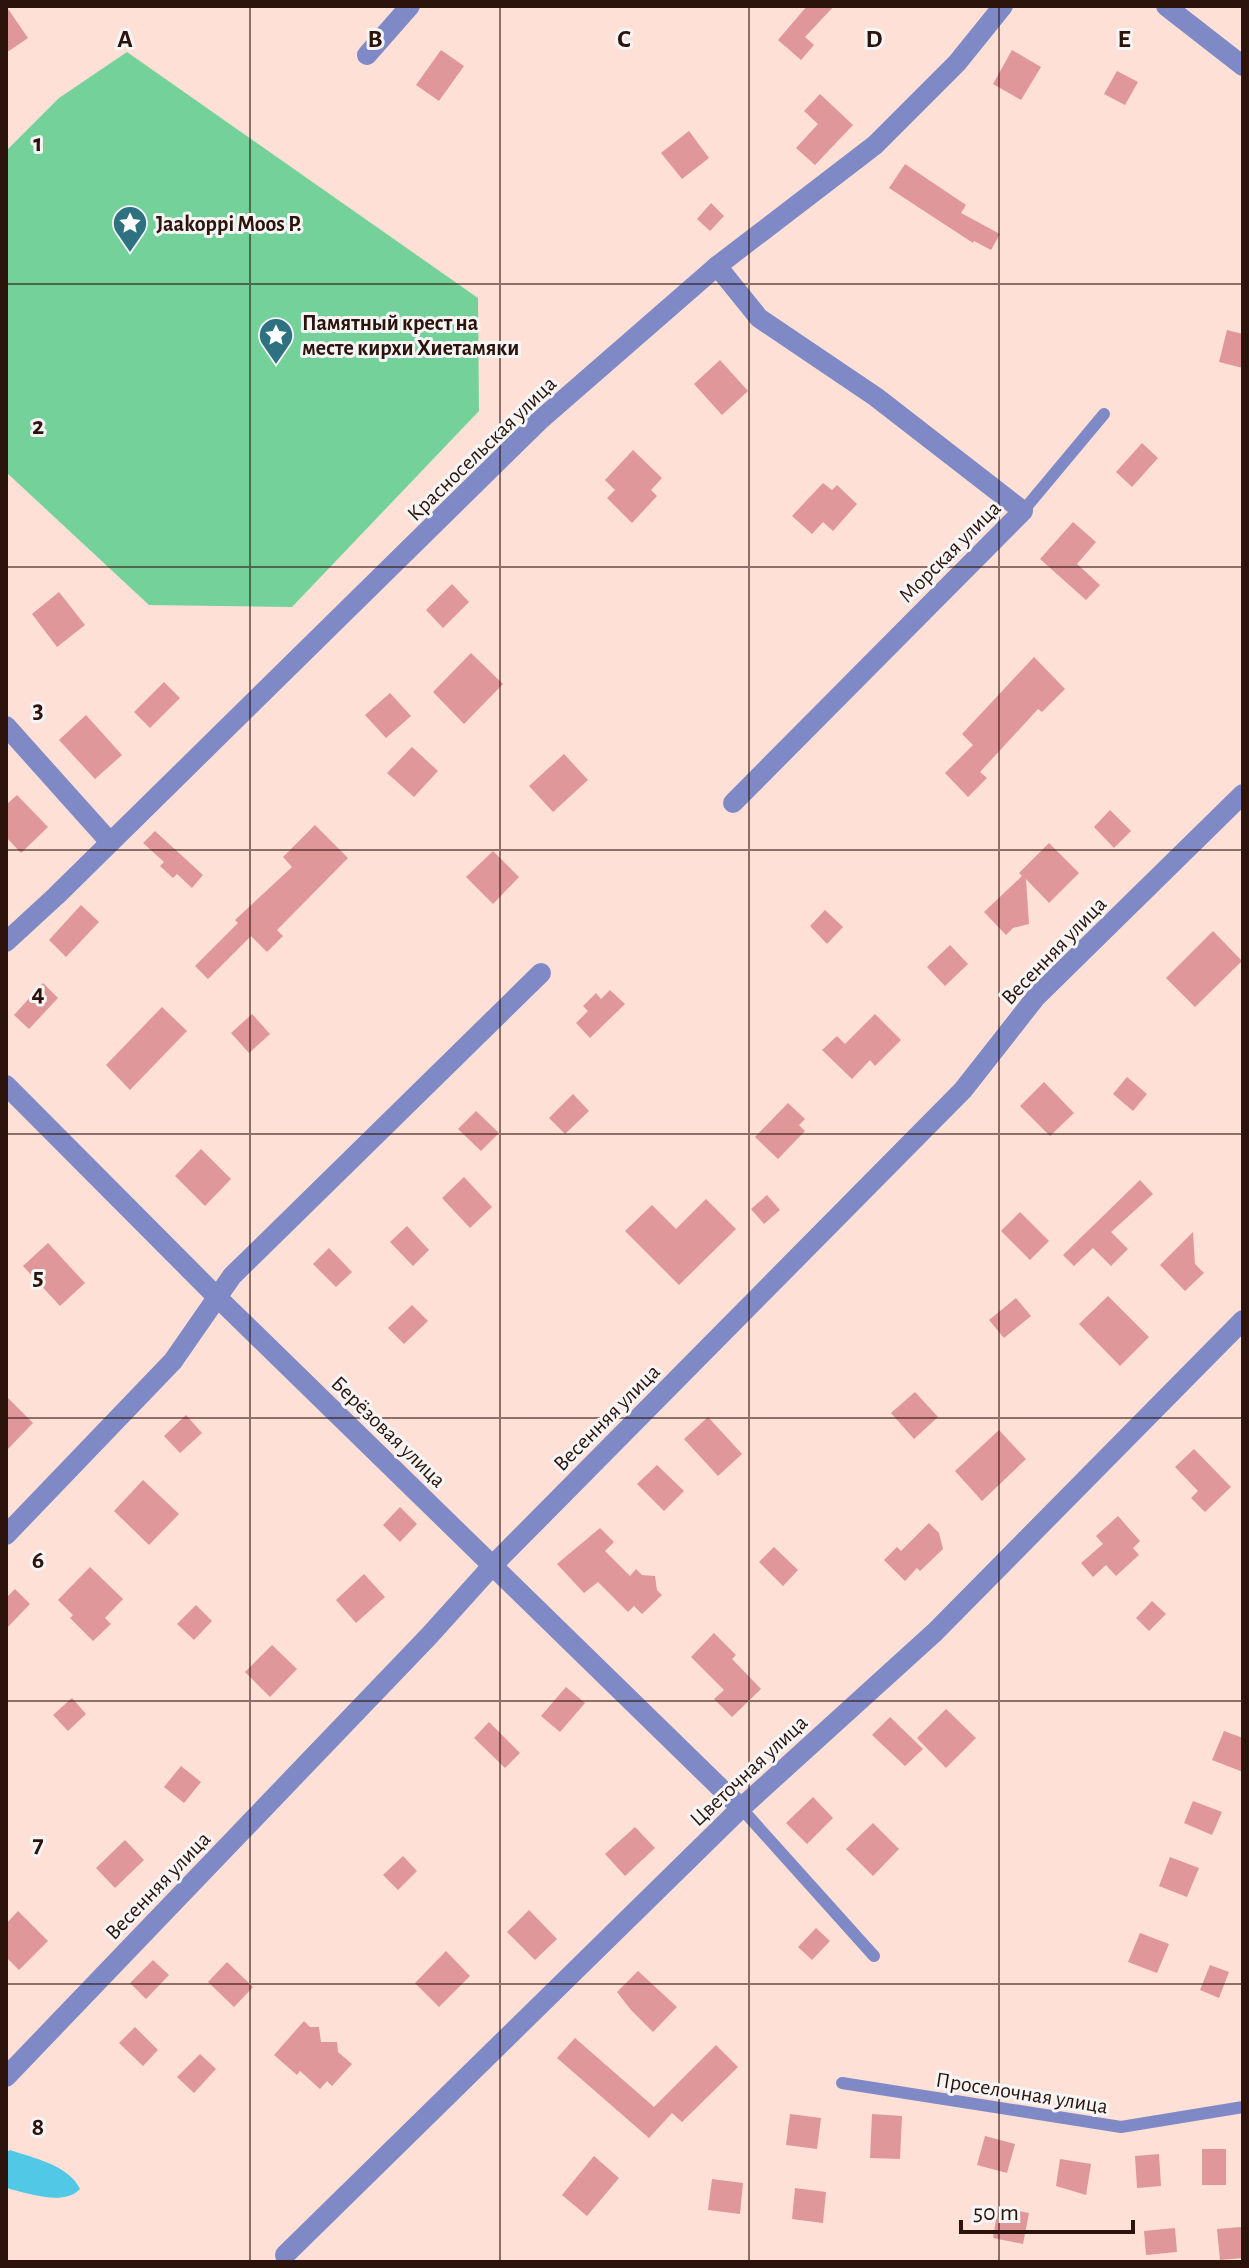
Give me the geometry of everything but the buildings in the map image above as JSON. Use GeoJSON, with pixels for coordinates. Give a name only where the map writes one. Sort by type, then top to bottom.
{"type":"FeatureCollection","features":[{"type":"Feature","properties":{"kind":"street"},"geometry":{"type":"LineString","coordinates":[[367,55],[410,6]]}},
{"type":"Feature","properties":{"kind":"street","name":"Красносельская улица"},"geometry":{"type":"LineString","coordinates":[[6,942],[362,598],[539,421],[717,266],[875,145],[957,63],[1003,6]]}},
{"type":"Feature","properties":{"kind":"street"},"geometry":{"type":"LineString","coordinates":[[1166,6],[1243,66]]}},
{"type":"Feature","properties":{"kind":"street","name":"Морская улица"},"geometry":{"type":"LineString","coordinates":[[717,266],[759,318],[876,397],[1023,511],[733,803]]}},
{"type":"Feature","properties":{"kind":"street"},"geometry":{"type":"LineString","coordinates":[[6,726],[109,841]]}},
{"type":"Feature","properties":{"kind":"street","name":"Весенняя улица"},"geometry":{"type":"LineString","coordinates":[[6,2077],[429,1636],[493,1565],[963,1090],[1036,997],[1243,794]]}},
{"type":"Feature","properties":{"kind":"street"},"geometry":{"type":"LineString","coordinates":[[6,1535],[173,1361],[232,1276],[541,973]]}},
{"type":"Feature","properties":{"kind":"street","name":"Берёзовая улица"},"geometry":{"type":"LineString","coordinates":[[6,1085],[217,1297],[741,1808]]}},
{"type":"Feature","properties":{"kind":"street","name":"Цветочная улица"},"geometry":{"type":"LineString","coordinates":[[285,2255],[741,1808],[935,1632],[1243,1320]]}},
{"type":"Feature","properties":{"kind":"lane"},"geometry":{"type":"LineString","coordinates":[[1023,511],[1104,414]]}},
{"type":"Feature","properties":{"kind":"lane"},"geometry":{"type":"LineString","coordinates":[[741,1808],[874,1956]]}},
{"type":"Feature","properties":{"kind":"lane","name":"Проселочная улица"},"geometry":{"type":"LineString","coordinates":[[842,2083],[1121,2127],[1243,2107]]}},
{"type":"Feature","properties":{"kind":"green space"},"geometry":{"type":"Polygon","coordinates":[[[127,52],[478,298],[479,411],[292,607],[149,605],[6,472],[6,151],[59,98],[127,52]]]}},
{"type":"Feature","properties":{"kind":"water"},"geometry":{"type":"Polygon","coordinates":[[[10,2150],[59,2168],[80,2189],[56,2198],[6,2187],[6,2153],[10,2150]]]}},
{"type":"Feature","properties":{"kind":"place","name":"Jaakoppi Moos P."},"geometry":{"type":"Point","coordinates":[130,254]}},
{"type":"Feature","properties":{"kind":"place","name":"Памятный крест на месте кирхи Хиетамяки"},"geometry":{"type":"Point","coordinates":[276,366]}}]}
